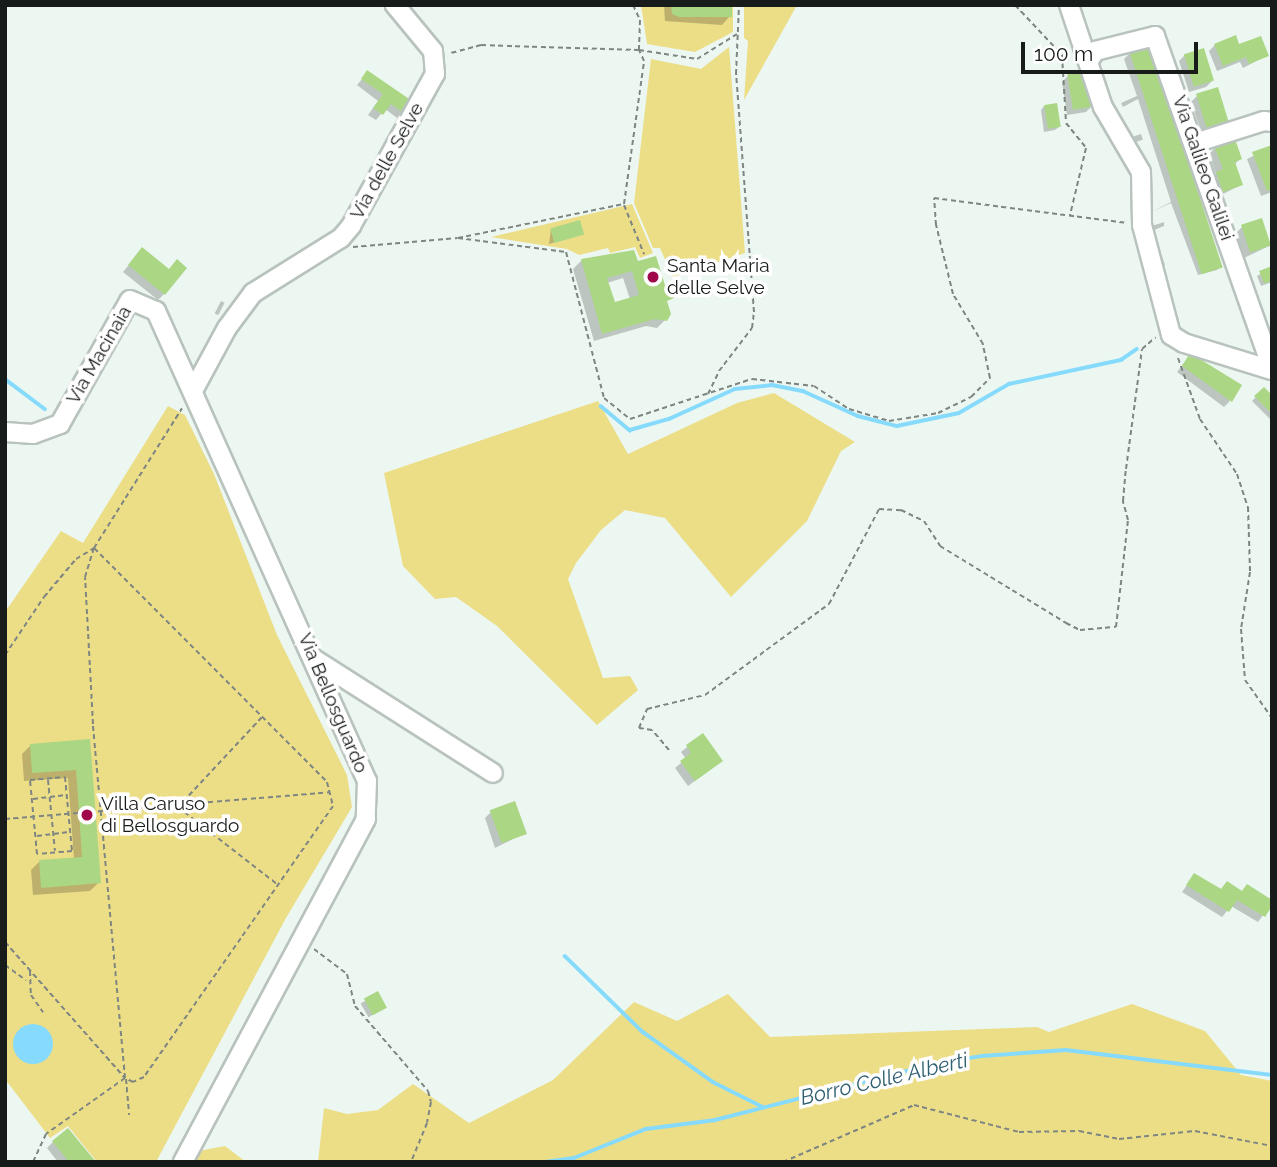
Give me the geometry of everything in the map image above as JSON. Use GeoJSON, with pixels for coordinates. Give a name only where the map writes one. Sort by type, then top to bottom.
{"type":"FeatureCollection","features":[{"type":"Feature","properties":{"kind":"street"},"geometry":{"type":"LineString","coordinates":[[396,5],[427,42],[437,63]]}},
{"type":"Feature","properties":{"kind":"street"},"geometry":{"type":"LineString","coordinates":[[1069,5],[1078,41],[1090,59],[1102,107],[1141,172],[1142,225],[1174,335],[1272,370]]}},
{"type":"Feature","properties":{"kind":"street","name":"Via Galileo Galilei"},"geometry":{"type":"LineString","coordinates":[[1090,59],[1095,51],[1155,36],[1195,143],[1272,370]]}},
{"type":"Feature","properties":{"kind":"street","name":"Via delle Selve"},"geometry":{"type":"LineString","coordinates":[[194,389],[227,328],[253,293],[341,237],[351,226],[435,74],[437,63]]}},
{"type":"Feature","properties":{"kind":"street"},"geometry":{"type":"LineString","coordinates":[[1195,143],[1264,121],[1272,122]]}},
{"type":"Feature","properties":{"kind":"street","name":"Via Macinaia"},"geometry":{"type":"LineString","coordinates":[[5,432],[33,435],[60,424],[130,300],[156,311],[194,389]]}},
{"type":"Feature","properties":{"kind":"street","name":"Via Bellosguardo"},"geometry":{"type":"LineString","coordinates":[[183,1162],[298,939],[366,819],[367,781],[194,389]]}},
{"type":"Feature","properties":{"kind":"street"},"geometry":{"type":"LineString","coordinates":[[314,659],[493,772]]}},
{"type":"Feature","properties":{"kind":"path"},"geometry":{"type":"LineString","coordinates":[[633,5],[640,20],[639,50],[644,61],[624,204],[644,254]]}},
{"type":"Feature","properties":{"kind":"path"},"geometry":{"type":"LineString","coordinates":[[708,395],[719,371],[752,328],[754,312],[736,74],[739,5]]}},
{"type":"Feature","properties":{"kind":"path"},"geometry":{"type":"LineString","coordinates":[[1016,5],[1062,55],[1066,123],[1086,148],[1070,216]]}},
{"type":"Feature","properties":{"kind":"path"},"geometry":{"type":"LineString","coordinates":[[437,63],[461,47],[481,45],[639,50],[697,60],[737,34]]}},
{"type":"Feature","properties":{"kind":"path"},"geometry":{"type":"LineString","coordinates":[[458,238],[566,252],[604,398],[631,419],[752,379],[814,386],[849,409],[889,421],[939,413],[960,403],[990,378],[983,344],[953,294],[936,225],[934,198],[1142,225]]}},
{"type":"Feature","properties":{"kind":"path"},"geometry":{"type":"LineString","coordinates":[[348,247],[458,238],[624,204]]}},
{"type":"Feature","properties":{"kind":"path"},"geometry":{"type":"LineString","coordinates":[[669,750],[652,730],[639,728],[647,709],[705,695],[829,604],[879,509],[901,510],[924,521],[940,546],[1080,630],[1116,627],[1128,520],[1124,491],[1142,348],[1148,341],[1174,335],[1178,365],[1200,419],[1237,474],[1248,507],[1250,572],[1241,629],[1245,680],[1272,718]]}},
{"type":"Feature","properties":{"kind":"path"},"geometry":{"type":"LineString","coordinates":[[129,1115],[101,813],[86,577],[94,548],[194,389]]}},
{"type":"Feature","properties":{"kind":"path"},"geometry":{"type":"LineString","coordinates":[[5,655],[44,597],[76,559],[94,548]]}},
{"type":"Feature","properties":{"kind":"path"},"geometry":{"type":"LineString","coordinates":[[5,942],[125,1078],[133,1082],[144,1077],[333,806],[327,782],[94,548]]}},
{"type":"Feature","properties":{"kind":"path"},"geometry":{"type":"LineString","coordinates":[[178,807],[262,717]]}},
{"type":"Feature","properties":{"kind":"path"},"geometry":{"type":"LineString","coordinates":[[65,777],[72,851],[37,854],[30,780],[48,779],[65,777]]}},
{"type":"Feature","properties":{"kind":"path"},"geometry":{"type":"LineString","coordinates":[[48,779],[55,852]]}},
{"type":"Feature","properties":{"kind":"path"},"geometry":{"type":"LineString","coordinates":[[5,819],[178,807],[331,792]]}},
{"type":"Feature","properties":{"kind":"path"},"geometry":{"type":"LineString","coordinates":[[32,799],[67,795]]}},
{"type":"Feature","properties":{"kind":"path"},"geometry":{"type":"LineString","coordinates":[[178,807],[278,885]]}},
{"type":"Feature","properties":{"kind":"path"},"geometry":{"type":"LineString","coordinates":[[36,836],[70,832]]}},
{"type":"Feature","properties":{"kind":"path"},"geometry":{"type":"LineString","coordinates":[[298,939],[347,974],[349,995],[355,1006],[428,1091],[432,1102],[427,1123],[411,1162]]}},
{"type":"Feature","properties":{"kind":"path"},"geometry":{"type":"LineString","coordinates":[[5,965],[27,981],[43,1012]]}},
{"type":"Feature","properties":{"kind":"path"},"geometry":{"type":"LineString","coordinates":[[27,981],[30,970]]}},
{"type":"Feature","properties":{"kind":"path"},"geometry":{"type":"LineString","coordinates":[[33,1162],[46,1134],[125,1078]]}},
{"type":"Feature","properties":{"kind":"path"},"geometry":{"type":"LineString","coordinates":[[783,1162],[914,1105],[1019,1132],[1079,1131],[1119,1139],[1195,1131],[1272,1146]]}},
{"type":"Feature","properties":{"kind":"shaded area"},"geometry":{"type":"Polygon","coordinates":[[[641,5],[733,5],[733,32],[695,52],[647,44],[641,5]]]}},
{"type":"Feature","properties":{"kind":"shaded area"},"geometry":{"type":"Polygon","coordinates":[[[744,5],[797,5],[744,100],[748,41],[744,38],[744,5]]]}},
{"type":"Feature","properties":{"kind":"shaded area"},"geometry":{"type":"Polygon","coordinates":[[[729,47],[745,253],[673,277],[660,248],[653,248],[634,203],[651,59],[701,69],[729,47]]]}},
{"type":"Feature","properties":{"kind":"shaded area"},"geometry":{"type":"Polygon","coordinates":[[[632,204],[653,253],[640,258],[635,247],[610,253],[608,248],[579,255],[567,249],[491,237],[632,204]]]}},
{"type":"Feature","properties":{"kind":"shaded area"},"geometry":{"type":"Polygon","coordinates":[[[774,393],[855,442],[841,451],[807,521],[731,597],[665,518],[625,510],[601,530],[576,563],[568,579],[603,678],[630,676],[638,690],[597,725],[497,626],[456,597],[435,599],[403,566],[384,473],[598,401],[628,454],[737,403],[774,393]]]}},
{"type":"Feature","properties":{"kind":"shaded area"},"geometry":{"type":"Polygon","coordinates":[[[168,406],[185,415],[214,474],[277,635],[347,775],[352,807],[286,918],[156,1162],[97,1162],[68,1126],[50,1138],[5,1079],[5,612],[61,531],[83,543],[168,406]]]}},
{"type":"Feature","properties":{"kind":"shaded area"},"geometry":{"type":"Polygon","coordinates":[[[728,994],[770,1037],[1037,1027],[1049,1032],[1132,1004],[1205,1031],[1241,1075],[1272,1081],[1272,1162],[318,1162],[324,1108],[347,1114],[378,1110],[413,1084],[469,1123],[553,1080],[634,1002],[677,1021],[728,994]]]}},
{"type":"Feature","properties":{"kind":"shaded area"},"geometry":{"type":"Polygon","coordinates":[[[225,1146],[246,1162],[183,1162],[188,1153],[225,1146]]]}},
{"type":"Feature","properties":{"kind":"water"},"geometry":{"type":"Polygon","coordinates":[[[33,1024],[41,1025],[47,1030],[52,1036],[52,1052],[47,1058],[41,1063],[33,1064],[25,1063],[19,1058],[14,1052],[13,1044],[14,1036],[19,1030],[25,1025],[33,1024]]]}},
{"type":"Feature","properties":{"kind":"building"},"geometry":{"type":"Polygon","coordinates":[[[671,5],[732,5],[732,17],[679,17],[672,14],[671,5]]]}},
{"type":"Feature","properties":{"kind":"building"},"geometry":{"type":"Polygon","coordinates":[[[1236,35],[1239,44],[1261,36],[1269,56],[1249,64],[1246,57],[1223,66],[1214,44],[1236,35]]]}},
{"type":"Feature","properties":{"kind":"building"},"geometry":{"type":"Polygon","coordinates":[[[1150,44],[1223,267],[1202,274],[1129,51],[1150,44]]]}},
{"type":"Feature","properties":{"kind":"building"},"geometry":{"type":"Polygon","coordinates":[[[1204,48],[1214,81],[1194,87],[1184,54],[1204,48]]]}},
{"type":"Feature","properties":{"kind":"building"},"geometry":{"type":"Polygon","coordinates":[[[367,70],[415,103],[407,115],[391,104],[383,115],[373,108],[383,94],[361,79],[367,70]]]}},
{"type":"Feature","properties":{"kind":"building"},"geometry":{"type":"Polygon","coordinates":[[[1088,71],[1094,107],[1073,110],[1067,74],[1088,71]]]}},
{"type":"Feature","properties":{"kind":"building"},"geometry":{"type":"Polygon","coordinates":[[[1218,87],[1229,122],[1207,129],[1196,94],[1218,87]]]}},
{"type":"Feature","properties":{"kind":"building"},"geometry":{"type":"Polygon","coordinates":[[[1057,103],[1061,127],[1048,129],[1044,105],[1057,103]]]}},
{"type":"Feature","properties":{"kind":"building"},"geometry":{"type":"Polygon","coordinates":[[[1235,139],[1242,159],[1235,162],[1243,185],[1223,192],[1216,172],[1223,169],[1214,146],[1235,139]]]}},
{"type":"Feature","properties":{"kind":"building"},"geometry":{"type":"Polygon","coordinates":[[[1272,145],[1272,189],[1267,191],[1252,152],[1272,145]]]}},
{"type":"Feature","properties":{"kind":"building"},"geometry":{"type":"Polygon","coordinates":[[[1262,218],[1271,246],[1250,252],[1241,225],[1262,218]]]}},
{"type":"Feature","properties":{"kind":"building"},"geometry":{"type":"Polygon","coordinates":[[[580,220],[584,234],[554,243],[550,229],[580,220]]]}},
{"type":"Feature","properties":{"kind":"building"},"geometry":{"type":"Polygon","coordinates":[[[142,247],[169,269],[177,259],[187,268],[165,295],[128,265],[142,247]]]}},
{"type":"Feature","properties":{"kind":"building"},"geometry":{"type":"Polygon","coordinates":[[[634,250],[638,261],[656,256],[667,292],[672,291],[674,298],[667,301],[671,314],[667,321],[655,319],[602,334],[581,259],[634,250]],[[632,271],[607,278],[615,302],[639,295],[632,271]]]}},
{"type":"Feature","properties":{"kind":"building"},"geometry":{"type":"Polygon","coordinates":[[[1272,266],[1272,281],[1264,283],[1259,271],[1272,266]]]}},
{"type":"Feature","properties":{"kind":"building"},"geometry":{"type":"Polygon","coordinates":[[[1190,353],[1242,385],[1232,402],[1182,366],[1190,353]]]}},
{"type":"Feature","properties":{"kind":"building"},"geometry":{"type":"Polygon","coordinates":[[[1264,387],[1272,395],[1272,414],[1254,396],[1264,387]]]}},
{"type":"Feature","properties":{"kind":"building"},"geometry":{"type":"Polygon","coordinates":[[[703,733],[723,761],[695,781],[680,761],[691,753],[686,745],[703,733]]]}},
{"type":"Feature","properties":{"kind":"building","name":"Villa Caruso di Bellosguardo"},"geometry":{"type":"Polygon","coordinates":[[[90,739],[101,883],[41,888],[39,860],[82,857],[76,770],[32,773],[30,744],[90,739]]]}},
{"type":"Feature","properties":{"kind":"building"},"geometry":{"type":"Polygon","coordinates":[[[515,801],[527,834],[502,843],[490,810],[515,801]]]}},
{"type":"Feature","properties":{"kind":"building"},"geometry":{"type":"Polygon","coordinates":[[[1194,873],[1221,889],[1227,881],[1242,891],[1247,884],[1272,900],[1272,906],[1265,917],[1237,900],[1229,912],[1186,885],[1194,873]]]}},
{"type":"Feature","properties":{"kind":"building"},"geometry":{"type":"Polygon","coordinates":[[[378,991],[387,1008],[373,1015],[364,999],[378,991]]]}},
{"type":"Feature","properties":{"kind":"building"},"geometry":{"type":"Polygon","coordinates":[[[68,1128],[96,1162],[69,1162],[52,1141],[68,1128]]]}},
{"type":"Feature","properties":{"kind":"waterway"},"geometry":{"type":"LineString","coordinates":[[601,406],[630,430],[669,419],[735,389],[772,385],[803,391],[858,416],[897,426],[959,413],[1009,384],[1121,360],[1137,349]]}},
{"type":"Feature","properties":{"kind":"waterway"},"geometry":{"type":"LineString","coordinates":[[5,379],[45,409]]}},
{"type":"Feature","properties":{"kind":"waterway"},"geometry":{"type":"LineString","coordinates":[[565,956],[643,1032],[713,1082],[763,1107]]}},
{"type":"Feature","properties":{"kind":"waterway","name":"Borro Colle Alberti"},"geometry":{"type":"LineString","coordinates":[[545,1162],[574,1158],[646,1129],[715,1120],[938,1063],[982,1056],[1066,1050],[1272,1075]]}},
{"type":"Feature","properties":{"kind":"place","name":"Santa Maria delle Selve"},"geometry":{"type":"Point","coordinates":[653,277]}},
{"type":"Feature","properties":{"kind":"place","name":"Villa Caruso di Bellosguardo"},"geometry":{"type":"Point","coordinates":[87,815]}}]}
